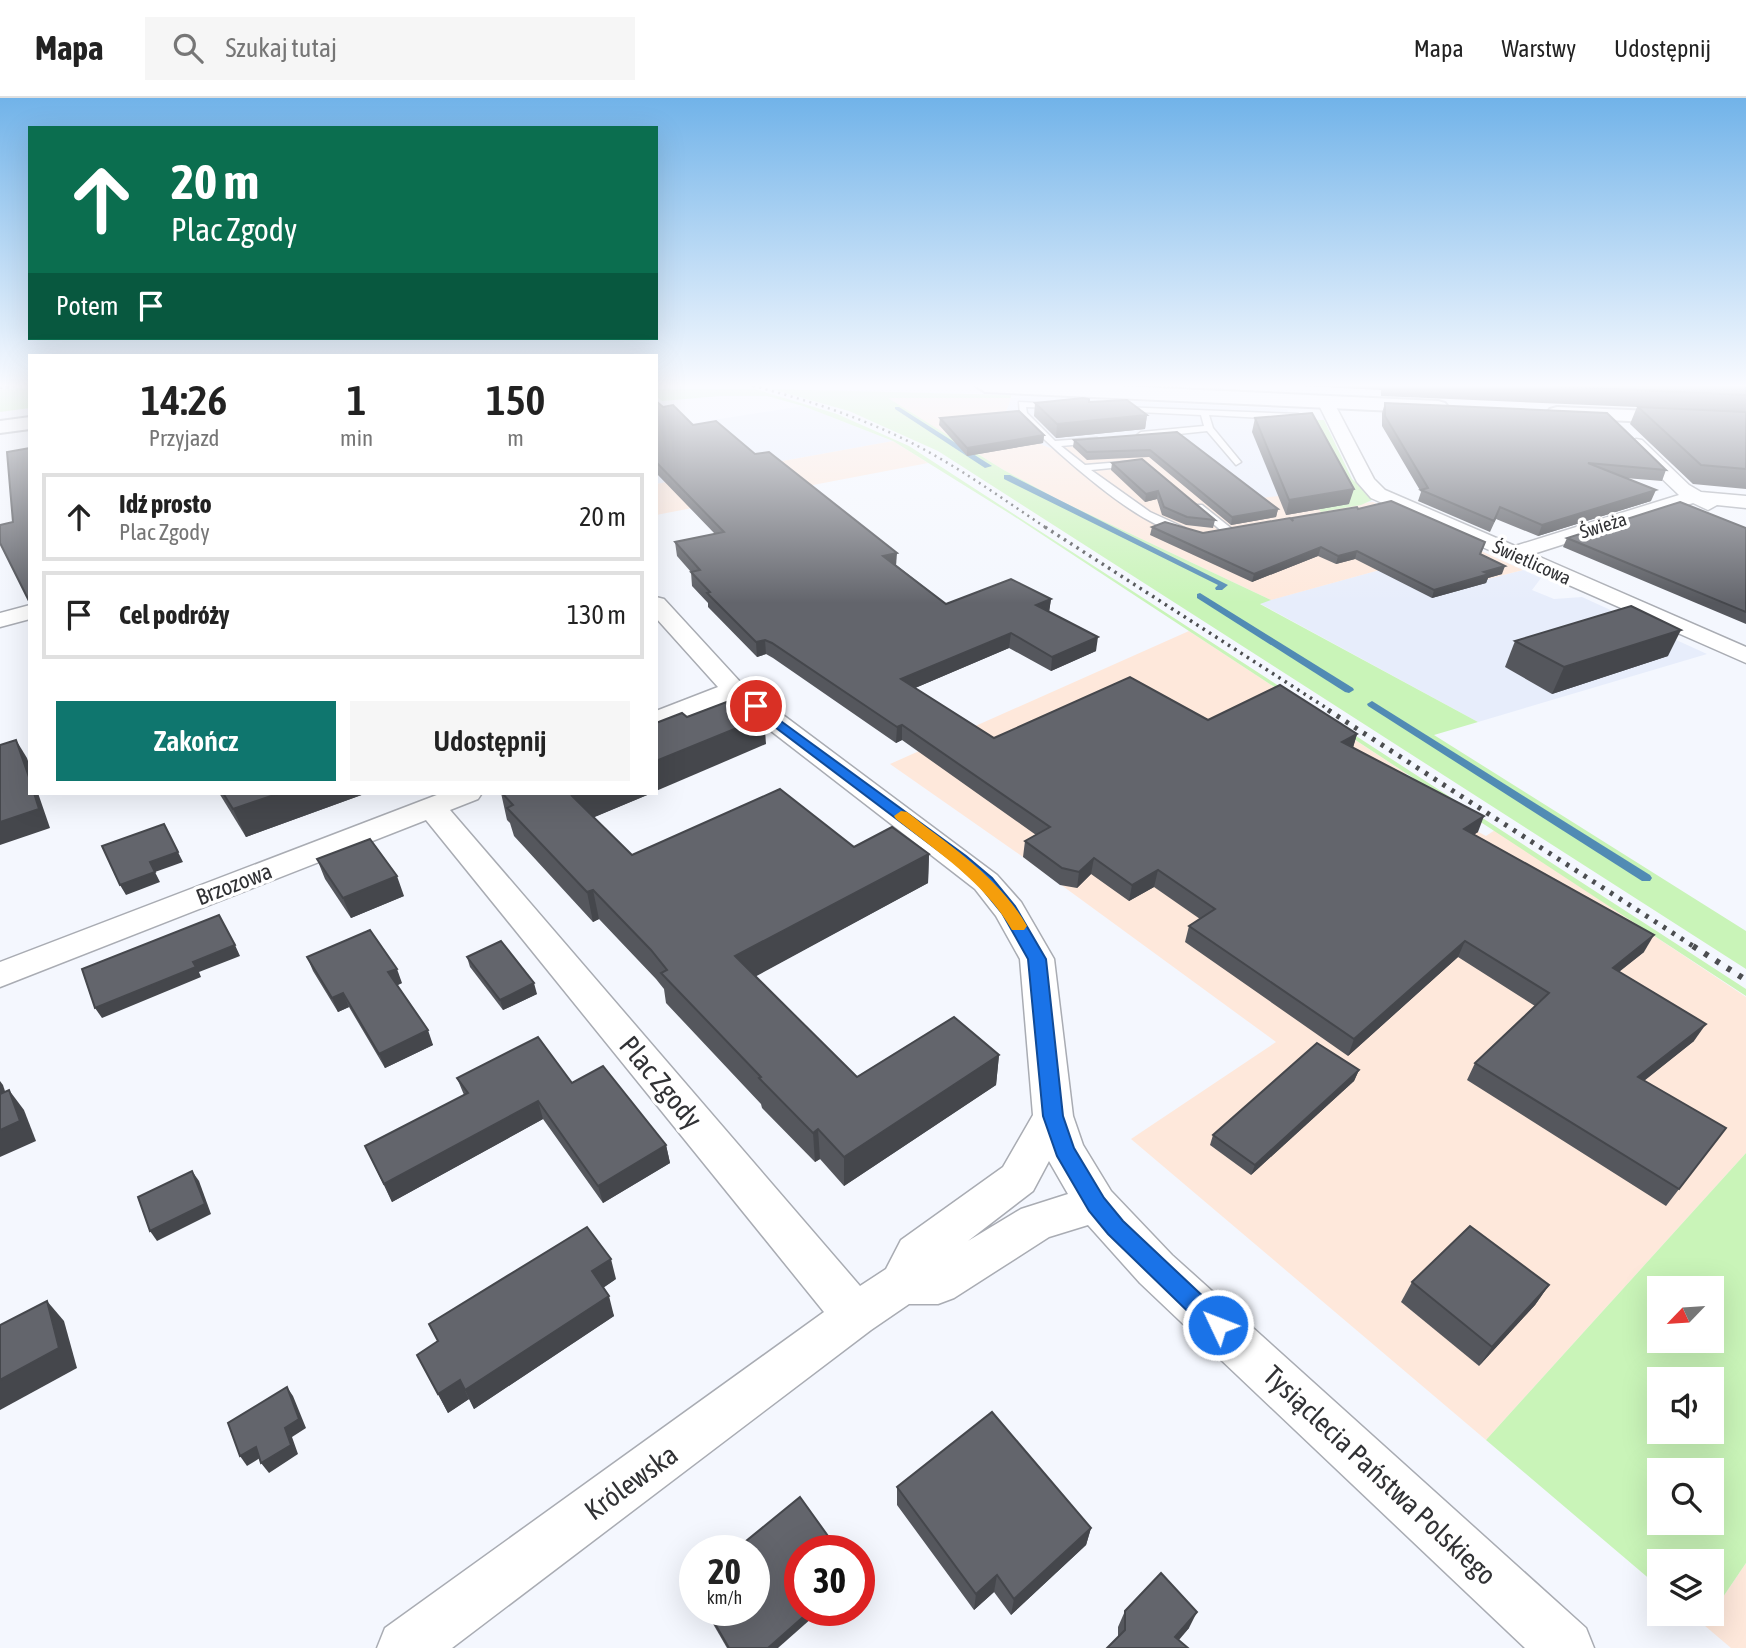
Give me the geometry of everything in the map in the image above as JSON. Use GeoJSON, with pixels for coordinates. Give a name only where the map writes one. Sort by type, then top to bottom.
{"type":"FeatureCollection","features":[{"type":"Feature","properties":{"kind":"street","name":"Świetlicowa"},"geometry":{"type":"LineString","coordinates":[[1351,458],[1366,482],[1388,504],[1512,554],[1746,656]]}},
{"type":"Feature","properties":{"kind":"street"},"geometry":{"type":"LineString","coordinates":[[1652,458],[1693,497],[1746,517]]}},
{"type":"Feature","properties":{"kind":"street"},"geometry":{"type":"LineString","coordinates":[[1693,497],[1746,502]]}},
{"type":"Feature","properties":{"kind":"street","name":"Świeża"},"geometry":{"type":"LineString","coordinates":[[1512,554],[1693,497]]}},
{"type":"Feature","properties":{"kind":"street"},"geometry":{"type":"LineString","coordinates":[[658,606],[734,690],[961,860],[986,882],[1009,910],[1037,959],[1053,1116],[1064,1150],[1089,1192],[939,1283],[902,1284]]}},
{"type":"Feature","properties":{"kind":"street"},"geometry":{"type":"LineString","coordinates":[[0,620],[28,613]]}},
{"type":"Feature","properties":{"kind":"street"},"geometry":{"type":"LineString","coordinates":[[658,719],[734,690]]}},
{"type":"Feature","properties":{"kind":"street","name":"Brzozowa"},"geometry":{"type":"LineString","coordinates":[[0,975],[463,795]]}},
{"type":"Feature","properties":{"kind":"street","name":"Plac Zgody"},"geometry":{"type":"LineString","coordinates":[[431,807],[855,1315]]}},
{"type":"Feature","properties":{"kind":"street"},"geometry":{"type":"LineString","coordinates":[[855,1315],[902,1284],[918,1254],[1018,1180],[1053,1116]]}},
{"type":"Feature","properties":{"kind":"street","name":"Tysiąclecia Państwa Polskiego"},"geometry":{"type":"LineString","coordinates":[[1089,1192],[1156,1269],[1566,1648]]}},
{"type":"Feature","properties":{"kind":"street","name":"Królewska"},"geometry":{"type":"LineString","coordinates":[[405,1648],[855,1315]]}},
{"type":"Feature","properties":{"kind":"lane"},"geometry":{"type":"LineString","coordinates":[[1072,458],[1160,523],[1191,533]]}},
{"type":"Feature","properties":{"kind":"lane"},"geometry":{"type":"LineString","coordinates":[[1233,458],[1236,462]]}},
{"type":"Feature","properties":{"kind":"lane"},"geometry":{"type":"LineString","coordinates":[[1084,468],[1144,461]]}},
{"type":"Feature","properties":{"kind":"lane"},"geometry":{"type":"LineString","coordinates":[[1186,496],[1228,531]]}},
{"type":"Feature","properties":{"kind":"lane"},"geometry":{"type":"LineString","coordinates":[[1215,534],[1241,529]]}},
{"type":"Feature","properties":{"kind":"shaded area"},"geometry":{"type":"Polygon","coordinates":[[[658,458],[797,458],[658,484],[658,458]]]}},
{"type":"Feature","properties":{"kind":"shaded area"},"geometry":{"type":"Polygon","coordinates":[[[797,458],[921,458],[928,463],[658,515],[658,484],[797,458]]]}},
{"type":"Feature","properties":{"kind":"shaded area"},"geometry":{"type":"Polygon","coordinates":[[[985,458],[1171,458],[1252,499],[1278,496],[1349,504],[1373,502],[1523,570],[1484,580],[1434,555],[1271,600],[1059,500],[985,458]]]}},
{"type":"Feature","properties":{"kind":"shaded area"},"geometry":{"type":"Polygon","coordinates":[[[1135,458],[1336,458],[1353,492],[1373,502],[1349,504],[1253,499],[1135,458]]]}},
{"type":"Feature","properties":{"kind":"shaded area"},"geometry":{"type":"Polygon","coordinates":[[[1434,555],[1484,580],[1523,570],[1541,578],[1532,590],[1554,599],[1582,597],[1707,654],[1478,722],[1259,603],[1434,555]]]}},
{"type":"Feature","properties":{"kind":"shaded area"},"geometry":{"type":"Polygon","coordinates":[[[1189,631],[1407,774],[1389,785],[1486,836],[1495,830],[1746,997],[1746,1153],[1486,1440],[1131,1139],[1276,1042],[1023,857],[890,764],[1189,631]]]}},
{"type":"Feature","properties":{"kind":"shaded area"},"geometry":{"type":"Polygon","coordinates":[[[1746,1563],[1746,1648],[1731,1648],[1705,1626],[1724,1626],[1724,1595],[1746,1563]]]}},
{"type":"Feature","properties":{"kind":"green space"},"geometry":{"type":"Polygon","coordinates":[[[921,458],[928,458],[1746,989],[1746,996],[1012,515],[921,458]]]}},
{"type":"Feature","properties":{"kind":"green space"},"geometry":{"type":"Polygon","coordinates":[[[949,458],[985,458],[1059,500],[1271,600],[1260,604],[1478,722],[1434,735],[1746,931],[1746,969],[949,458]]]}},
{"type":"Feature","properties":{"kind":"green space"},"geometry":{"type":"Polygon","coordinates":[[[1316,458],[1342,458],[1352,479],[1374,499],[1361,505],[1321,512],[1314,503],[1316,458]]]}},
{"type":"Feature","properties":{"kind":"green space"},"geometry":{"type":"Polygon","coordinates":[[[1746,1153],[1746,1563],[1724,1595],[1724,1549],[1647,1549],[1647,1577],[1486,1440],[1746,1153]]]}},
{"type":"Feature","properties":{"kind":"building"},"geometry":{"type":"Polygon","coordinates":[[[8,458],[28,458],[28,599],[0,543],[0,525],[13,522],[8,458]]]}},
{"type":"Feature","properties":{"kind":"building"},"geometry":{"type":"Polygon","coordinates":[[[658,458],[777,458],[897,553],[883,556],[946,604],[1011,579],[1051,599],[1036,605],[1098,637],[1052,657],[1011,633],[901,679],[994,738],[1130,677],[1208,720],[1280,685],[1357,734],[1342,742],[1484,816],[1464,829],[1654,935],[1613,968],[1706,1024],[1638,1077],[1726,1128],[1679,1189],[1475,1063],[1549,993],[1465,941],[1354,1039],[1189,926],[1215,909],[1158,870],[1132,885],[1094,858],[1079,872],[1062,868],[1025,841],[1050,827],[902,725],[897,727],[772,643],[765,640],[756,642],[707,593],[710,592],[691,572],[700,570],[675,542],[724,532],[658,464],[658,458]]]}},
{"type":"Feature","properties":{"kind":"building"},"geometry":{"type":"Polygon","coordinates":[[[1160,458],[1212,458],[1278,509],[1232,517],[1160,458]]]}},
{"type":"Feature","properties":{"kind":"building"},"geometry":{"type":"Polygon","coordinates":[[[1272,458],[1337,458],[1354,489],[1289,500],[1272,458]]]}},
{"type":"Feature","properties":{"kind":"building"},"geometry":{"type":"Polygon","coordinates":[[[1410,458],[1654,458],[1666,470],[1588,463],[1656,490],[1542,525],[1500,507],[1494,521],[1421,490],[1428,488],[1410,458]]]}},
{"type":"Feature","properties":{"kind":"building"},"geometry":{"type":"Polygon","coordinates":[[[1694,458],[1746,458],[1746,469],[1701,465],[1694,458]]]}},
{"type":"Feature","properties":{"kind":"building"},"geometry":{"type":"Polygon","coordinates":[[[1142,459],[1215,520],[1187,517],[1164,507],[1158,491],[1146,494],[1112,463],[1142,459]]]}},
{"type":"Feature","properties":{"kind":"building"},"geometry":{"type":"Polygon","coordinates":[[[1391,501],[1485,542],[1480,554],[1505,566],[1484,572],[1489,574],[1434,590],[1357,551],[1338,556],[1321,547],[1254,574],[1152,527],[1165,522],[1203,533],[1290,518],[1293,521],[1292,518],[1357,507],[1358,509],[1391,501]]]}},
{"type":"Feature","properties":{"kind":"building"},"geometry":{"type":"Polygon","coordinates":[[[1680,502],[1746,528],[1746,612],[1567,538],[1680,502]]]}},
{"type":"Feature","properties":{"kind":"building"},"geometry":{"type":"Polygon","coordinates":[[[1631,606],[1681,630],[1564,667],[1515,641],[1631,606]]]}},
{"type":"Feature","properties":{"kind":"building"},"geometry":{"type":"Polygon","coordinates":[[[750,693],[756,697],[764,717],[658,760],[658,722],[682,713],[687,717],[750,693]]]}},
{"type":"Feature","properties":{"kind":"building"},"geometry":{"type":"Polygon","coordinates":[[[16,740],[28,774],[28,795],[35,795],[39,809],[0,822],[0,745],[16,740]]]}},
{"type":"Feature","properties":{"kind":"building"},"geometry":{"type":"Polygon","coordinates":[[[780,789],[854,847],[892,827],[929,854],[735,956],[857,1077],[954,1017],[999,1055],[844,1157],[818,1129],[813,1133],[759,1078],[761,1077],[661,973],[667,970],[651,950],[593,890],[587,892],[507,808],[513,805],[504,795],[575,795],[572,796],[632,855],[780,789]]]}},
{"type":"Feature","properties":{"kind":"building"},"geometry":{"type":"Polygon","coordinates":[[[224,795],[274,795],[233,809],[224,795]]]}},
{"type":"Feature","properties":{"kind":"building"},"geometry":{"type":"Polygon","coordinates":[[[164,824],[178,852],[150,862],[155,872],[120,885],[102,846],[164,824]]]}},
{"type":"Feature","properties":{"kind":"building"},"geometry":{"type":"Polygon","coordinates":[[[370,839],[397,876],[343,898],[317,859],[370,839]]]}},
{"type":"Feature","properties":{"kind":"building"},"geometry":{"type":"Polygon","coordinates":[[[219,915],[235,945],[193,962],[196,967],[95,1008],[82,969],[219,915]]]}},
{"type":"Feature","properties":{"kind":"building"},"geometry":{"type":"Polygon","coordinates":[[[370,930],[397,969],[388,972],[428,1030],[379,1054],[343,993],[332,998],[307,957],[370,930]]]}},
{"type":"Feature","properties":{"kind":"building"},"geometry":{"type":"Polygon","coordinates":[[[501,941],[534,983],[500,1000],[467,957],[501,941]]]}},
{"type":"Feature","properties":{"kind":"building"},"geometry":{"type":"Polygon","coordinates":[[[538,1037],[572,1083],[603,1066],[666,1145],[598,1186],[538,1101],[384,1184],[365,1146],[468,1093],[457,1078],[538,1037]]]}},
{"type":"Feature","properties":{"kind":"building"},"geometry":{"type":"Polygon","coordinates":[[[1317,1043],[1359,1070],[1255,1165],[1213,1135],[1317,1043]]]}},
{"type":"Feature","properties":{"kind":"building"},"geometry":{"type":"Polygon","coordinates":[[[9,1090],[20,1121],[0,1130],[0,1094],[9,1090]]]}},
{"type":"Feature","properties":{"kind":"building"},"geometry":{"type":"Polygon","coordinates":[[[192,1171],[205,1204],[150,1231],[138,1197],[192,1171]]]}},
{"type":"Feature","properties":{"kind":"building"},"geometry":{"type":"Polygon","coordinates":[[[1470,1226],[1549,1285],[1492,1347],[1412,1282],[1470,1226]]]}},
{"type":"Feature","properties":{"kind":"building"},"geometry":{"type":"Polygon","coordinates":[[[587,1227],[611,1259],[592,1271],[609,1296],[465,1390],[460,1380],[438,1394],[417,1355],[438,1341],[429,1324],[587,1227]]]}},
{"type":"Feature","properties":{"kind":"building"},"geometry":{"type":"Polygon","coordinates":[[[47,1301],[59,1348],[0,1380],[0,1325],[47,1301]]]}},
{"type":"Feature","properties":{"kind":"building"},"geometry":{"type":"Polygon","coordinates":[[[287,1387],[299,1419],[285,1428],[291,1445],[261,1463],[256,1447],[240,1456],[228,1423],[287,1387]]]}},
{"type":"Feature","properties":{"kind":"building"},"geometry":{"type":"Polygon","coordinates":[[[992,1412],[1091,1528],[1014,1599],[997,1575],[976,1594],[897,1487],[992,1412]]]}},
{"type":"Feature","properties":{"kind":"building"},"geometry":{"type":"Polygon","coordinates":[[[800,1497],[827,1535],[784,1535],[784,1626],[793,1626],[768,1648],[729,1648],[716,1626],[770,1626],[770,1535],[753,1535],[800,1497]]]}},
{"type":"Feature","properties":{"kind":"building"},"geometry":{"type":"Polygon","coordinates":[[[1161,1573],[1197,1612],[1175,1637],[1188,1648],[1107,1648],[1125,1630],[1125,1611],[1161,1573]]]}},
{"type":"Feature","properties":{"kind":"waterway"},"geometry":{"type":"LineString","coordinates":[[976,458],[988,466]]}},
{"type":"Feature","properties":{"kind":"waterway"},"geometry":{"type":"LineString","coordinates":[[1007,477],[1224,585],[1219,588]]}},
{"type":"Feature","properties":{"kind":"waterway"},"geometry":{"type":"LineString","coordinates":[[1200,596],[1349,690]]}},
{"type":"Feature","properties":{"kind":"waterway"},"geometry":{"type":"LineString","coordinates":[[1372,704],[1646,878]]}},
{"type":"Feature","properties":{"kind":"railway"},"geometry":{"type":"LineString","coordinates":[[940,458],[1045,527]]}},
{"type":"Feature","properties":{"kind":"railway"},"geometry":{"type":"LineString","coordinates":[[1045,527],[1331,711]]}},
{"type":"Feature","properties":{"kind":"railway"},"geometry":{"type":"LineString","coordinates":[[1328,710],[1696,948]]}},
{"type":"Feature","properties":{"kind":"railway"},"geometry":{"type":"LineString","coordinates":[[1693,946],[1746,980]]}},
{"type":"Feature","properties":{"kind":"slow traffic"},"geometry":{"type":"LineString","coordinates":[[901,816],[986,882],[1009,910],[1018,926]]}},
{"type":"Feature","properties":{"kind":"route"},"geometry":{"type":"LineString","coordinates":[[756,706],[961,860],[986,882],[1009,910],[1037,959],[1053,1116],[1064,1150],[1096,1204],[1116,1227],[1156,1269],[1218,1325]]}}]}
